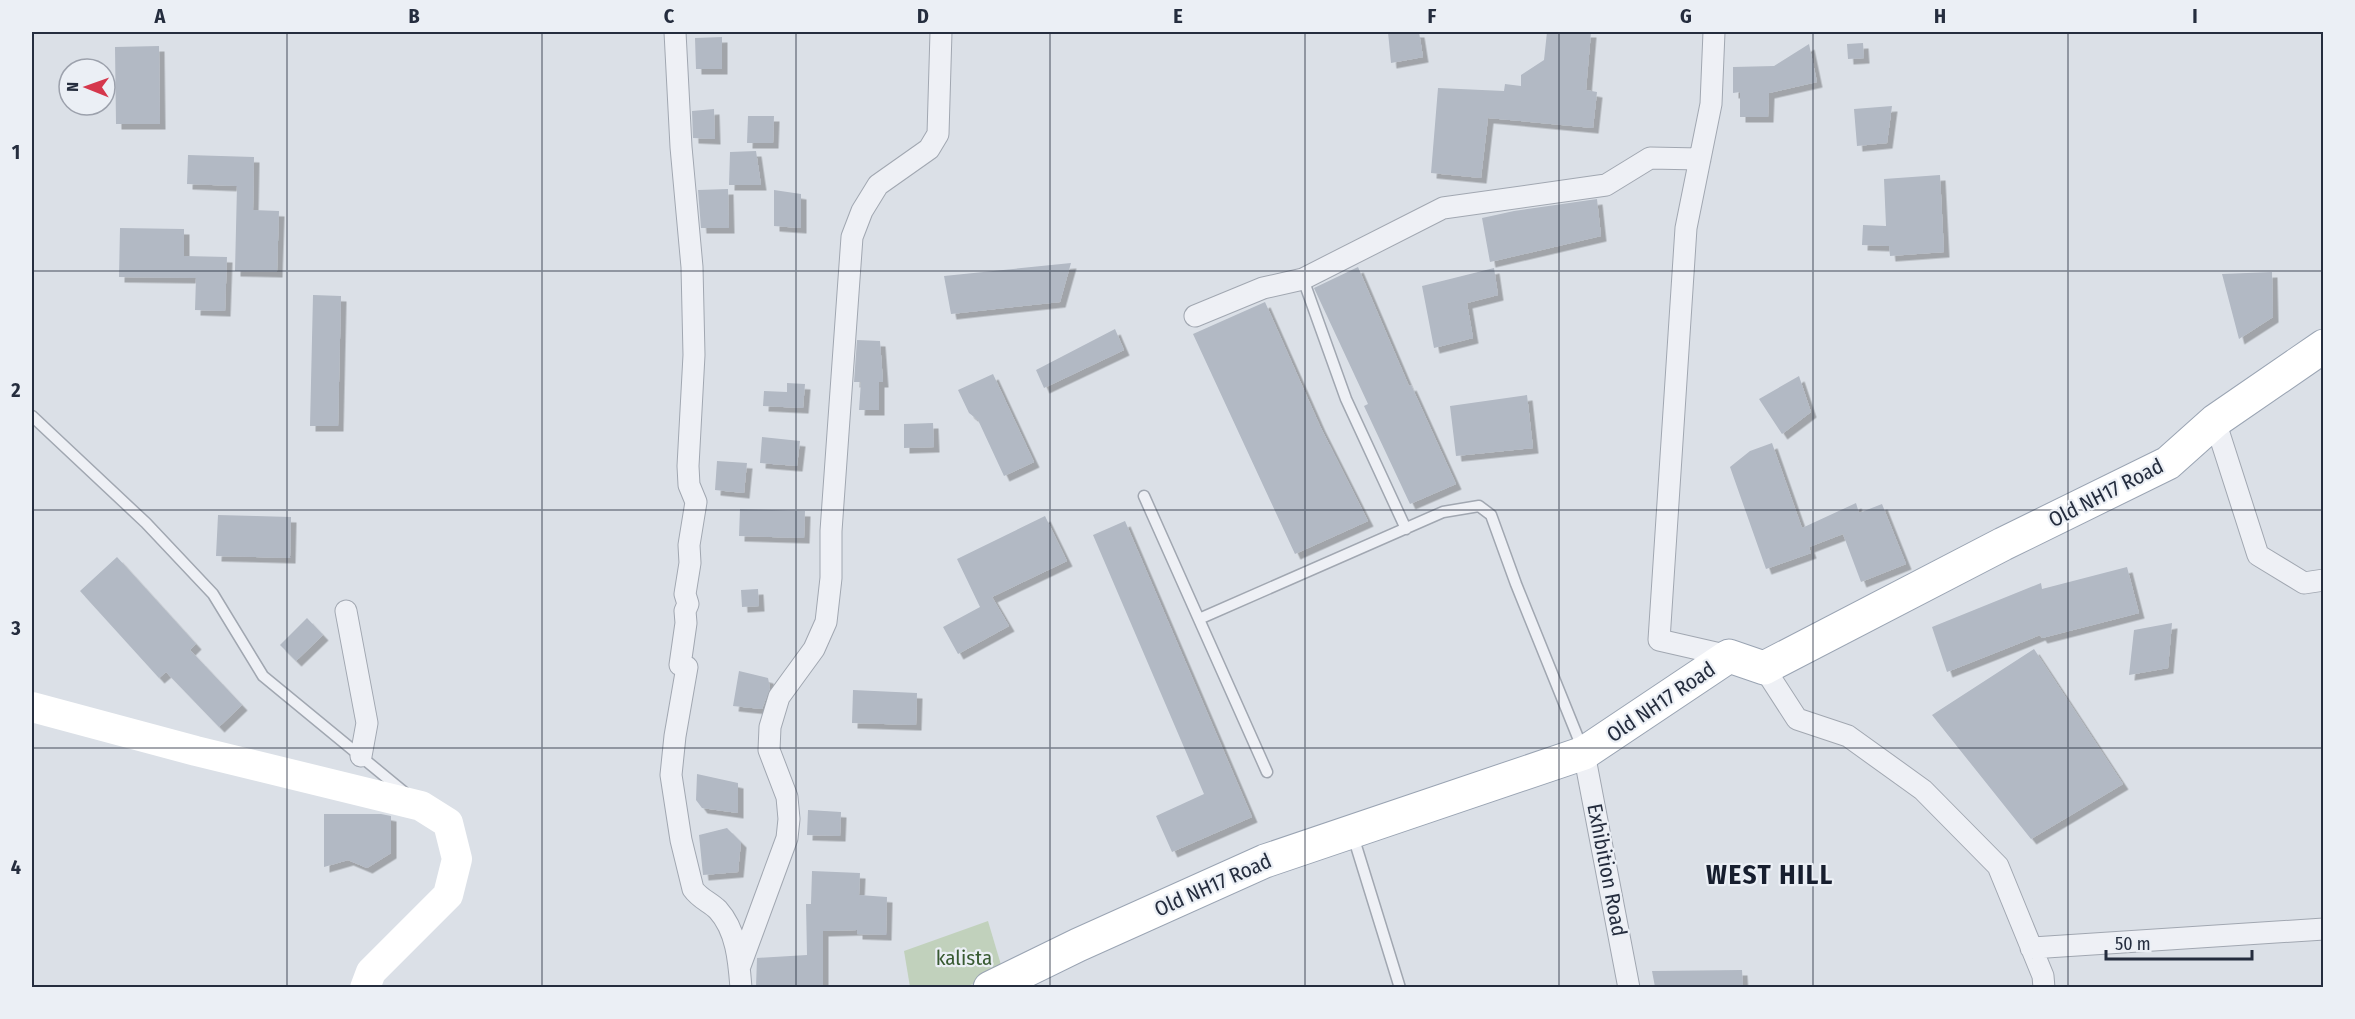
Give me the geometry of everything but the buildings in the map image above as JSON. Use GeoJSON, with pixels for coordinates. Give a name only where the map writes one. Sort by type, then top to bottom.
{"type":"FeatureCollection","features":[{"type":"Feature","properties":{"kind":"main road","name":"Old NH17 Road"},"geometry":{"type":"LineString","coordinates":[[990,987],[1264,861],[1584,753],[1729,656],[1764,668],[2003,544],[2168,463],[2215,421],[2324,346]]}},
{"type":"Feature","properties":{"kind":"street"},"geometry":{"type":"LineString","coordinates":[[675,32],[693,299],[695,368],[688,466],[689,485],[696,502],[689,545],[690,563],[685,594],[688,604],[685,611],[686,623],[680,665],[687,668],[675,736],[671,775],[681,840],[693,889],[697,895],[716,908],[725,920],[736,946],[741,987]]}},
{"type":"Feature","properties":{"kind":"street"},"geometry":{"type":"LineString","coordinates":[[740,966],[787,838],[789,819],[787,797],[769,750],[770,727],[779,696],[814,649],[826,622],[831,578],[831,531],[852,237],[862,211],[878,185],[929,149],[938,134],[941,32]]}},
{"type":"Feature","properties":{"kind":"street"},"geometry":{"type":"LineString","coordinates":[[1714,32],[1711,104],[1686,228],[1659,640],[1729,656]]}},
{"type":"Feature","properties":{"kind":"street"},"geometry":{"type":"LineString","coordinates":[[1195,316],[1263,288],[1303,279],[1443,208],[1606,185],[1650,158],[1700,159]]}},
{"type":"Feature","properties":{"kind":"street"},"geometry":{"type":"LineString","coordinates":[[2215,421],[2258,555],[2304,583],[2324,580]]}},
{"type":"Feature","properties":{"kind":"street"},"geometry":{"type":"LineString","coordinates":[[346,611],[367,723],[360,756]]}},
{"type":"Feature","properties":{"kind":"street"},"geometry":{"type":"LineString","coordinates":[[1764,668],[1797,719],[1848,736],[1923,790],[1998,866],[2043,976],[2044,987]]}},
{"type":"Feature","properties":{"kind":"street"},"geometry":{"type":"LineString","coordinates":[[32,708],[207,754],[421,806],[448,823],[457,860],[448,895],[371,972],[365,987]]}},
{"type":"Feature","properties":{"kind":"street","name":"Exhibition Road"},"geometry":{"type":"LineString","coordinates":[[1584,753],[1629,987]]}},
{"type":"Feature","properties":{"kind":"street"},"geometry":{"type":"LineString","coordinates":[[2031,948],[2324,929]]}},
{"type":"Feature","properties":{"kind":"lane"},"geometry":{"type":"LineString","coordinates":[[1303,279],[1346,399],[1406,529]]}},
{"type":"Feature","properties":{"kind":"lane"},"geometry":{"type":"LineString","coordinates":[[32,416],[146,523],[213,594],[263,676],[421,806]]}},
{"type":"Feature","properties":{"kind":"lane"},"geometry":{"type":"LineString","coordinates":[[1144,496],[1267,772]]}},
{"type":"Feature","properties":{"kind":"lane"},"geometry":{"type":"LineString","coordinates":[[1199,619],[1443,512],[1479,506],[1491,514],[1516,584],[1584,753]]}},
{"type":"Feature","properties":{"kind":"lane"},"geometry":{"type":"LineString","coordinates":[[1352,832],[1400,987]]}},
{"type":"Feature","properties":{"kind":"green space","name":"kalista"},"geometry":{"type":"Polygon","coordinates":[[[988,921],[1004,975],[963,987],[910,987],[904,951],[988,921]]]}},
{"type":"Feature","properties":{"kind":"district","name":"WEST HILL"},"geometry":{"type":"Point","coordinates":[1770,875]}}]}
